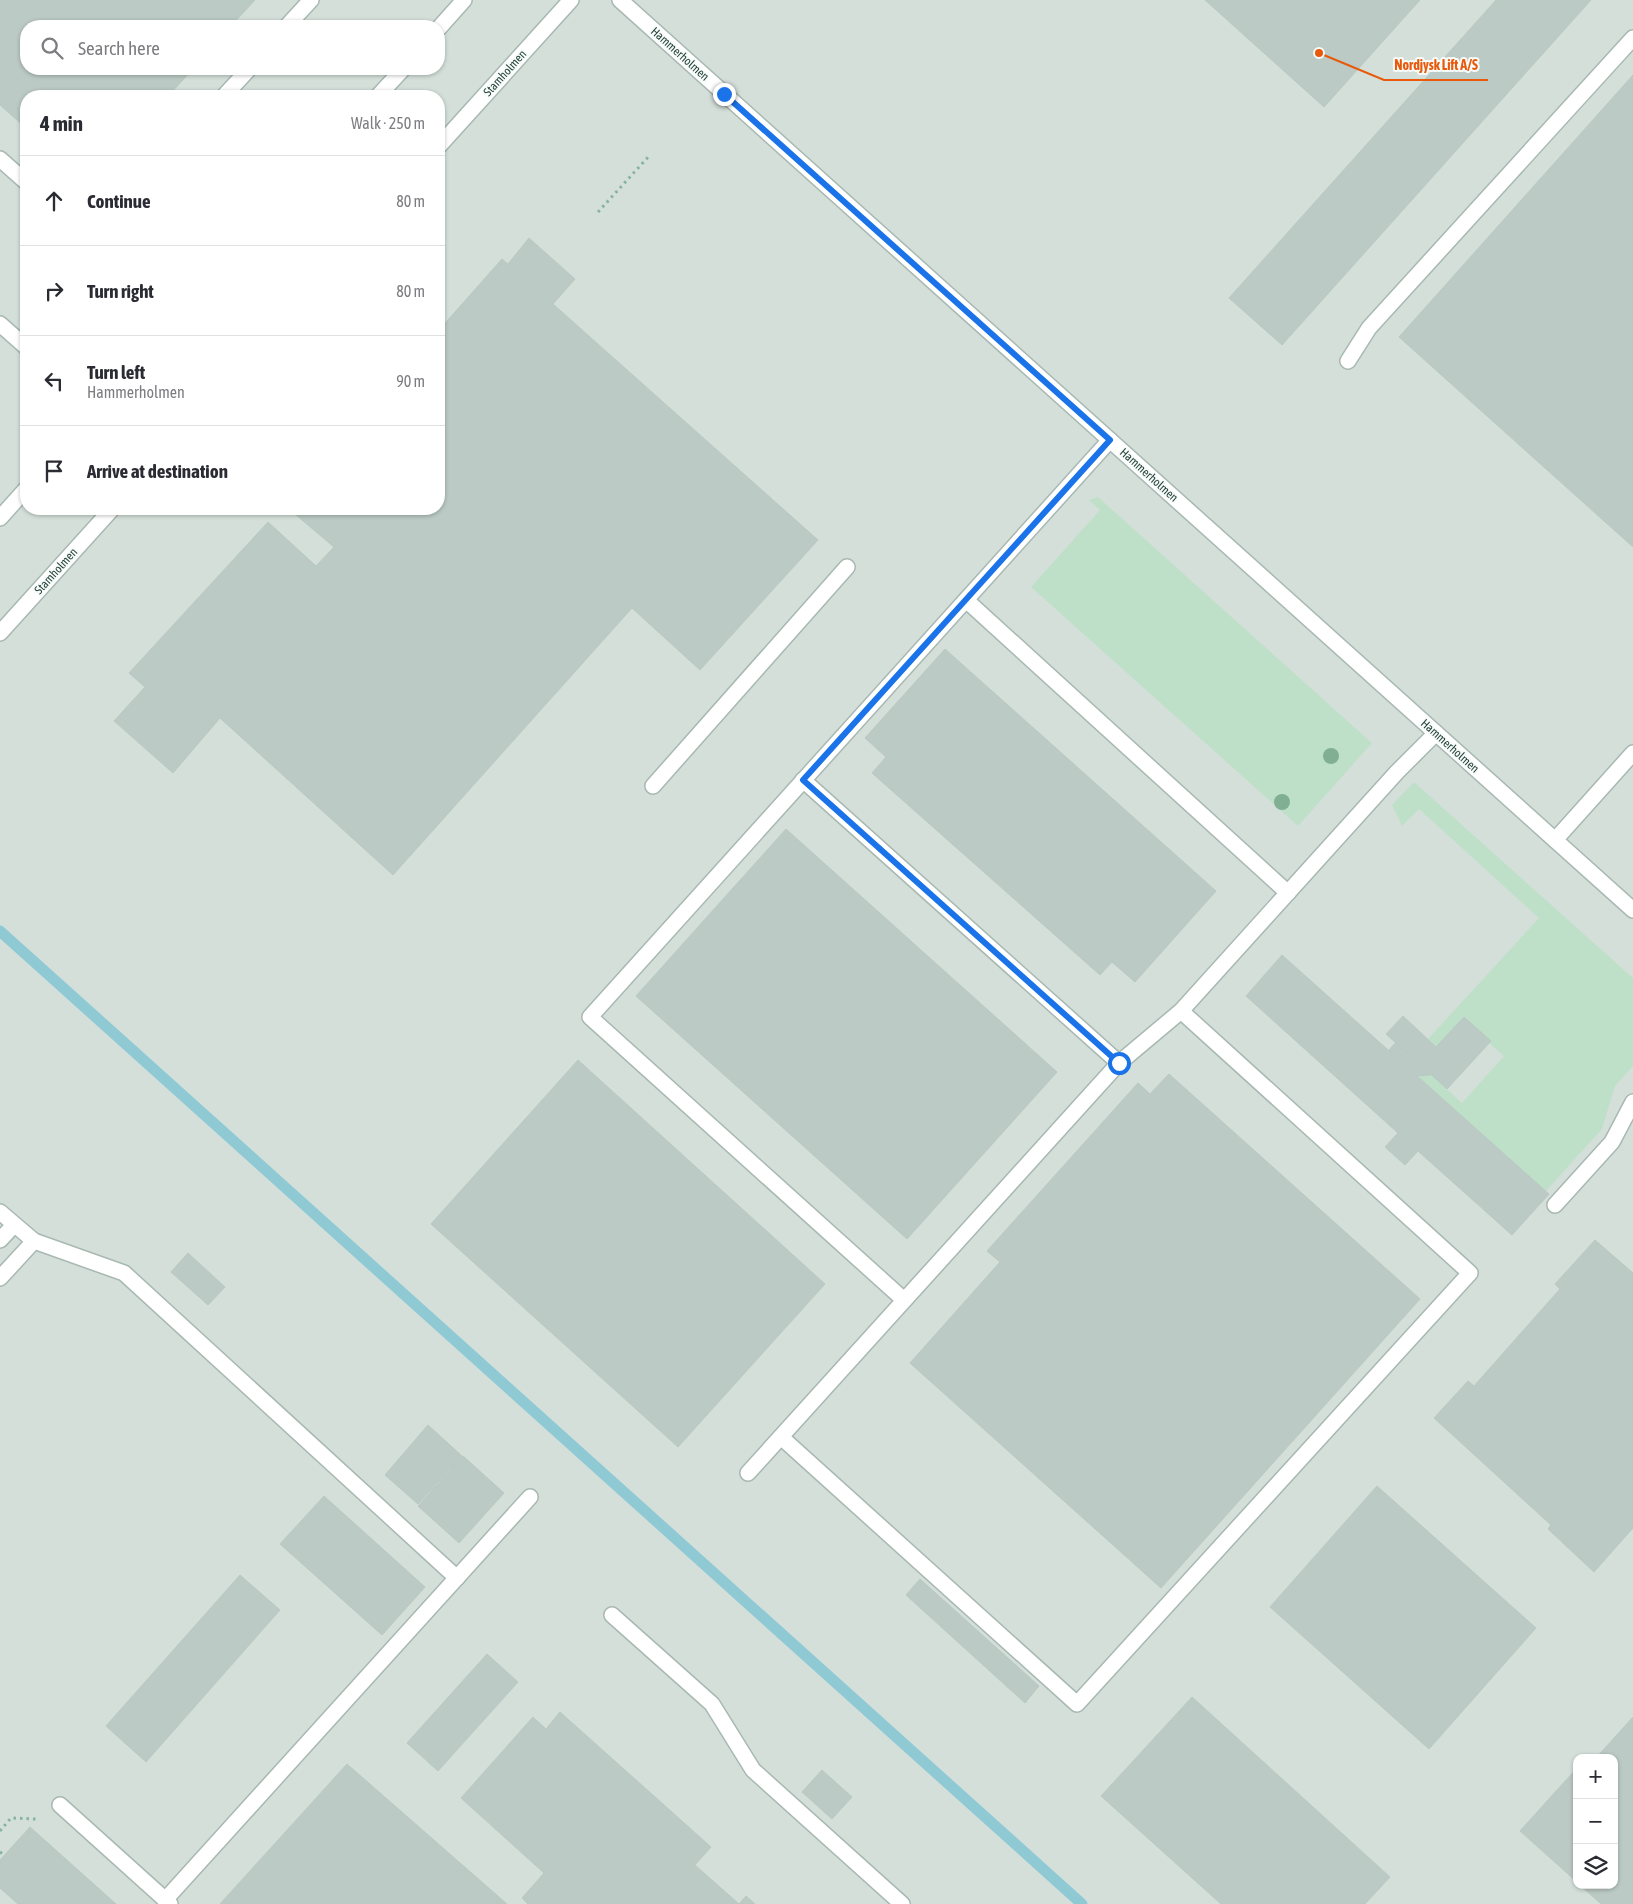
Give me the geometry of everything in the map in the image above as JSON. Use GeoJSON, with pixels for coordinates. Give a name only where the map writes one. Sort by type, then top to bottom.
{"type":"FeatureCollection","features":[{"type":"Feature","properties":{"kind":"street"},"geometry":{"type":"LineString","coordinates":[[293,20],[311,0]]}},
{"type":"Feature","properties":{"kind":"street"},"geometry":{"type":"LineString","coordinates":[[445,21],[464,0]]}},
{"type":"Feature","properties":{"kind":"street","name":"Stamholmen"},"geometry":{"type":"LineString","coordinates":[[445,139],[571,0]]}},
{"type":"Feature","properties":{"kind":"street","name":"Hammerholmen"},"geometry":{"type":"LineString","coordinates":[[620,0],[1633,910]]}},
{"type":"Feature","properties":{"kind":"street"},"geometry":{"type":"LineString","coordinates":[[1348,361],[1369,328],[1633,38]]}},
{"type":"Feature","properties":{"kind":"street"},"geometry":{"type":"LineString","coordinates":[[230,90],[243,75]]}},
{"type":"Feature","properties":{"kind":"street"},"geometry":{"type":"LineString","coordinates":[[384,90],[397,75]]}},
{"type":"Feature","properties":{"kind":"street"},"geometry":{"type":"LineString","coordinates":[[0,159],[20,177]]}},
{"type":"Feature","properties":{"kind":"street"},"geometry":{"type":"LineString","coordinates":[[0,324],[20,342]]}},
{"type":"Feature","properties":{"kind":"street"},"geometry":{"type":"LineString","coordinates":[[904,1300],[590,1017],[1110,440]]}},
{"type":"Feature","properties":{"kind":"street"},"geometry":{"type":"LineString","coordinates":[[0,518],[20,496]]}},
{"type":"Feature","properties":{"kind":"street","name":"Stamholmen"},"geometry":{"type":"LineString","coordinates":[[0,633],[107,515]]}},
{"type":"Feature","properties":{"kind":"street"},"geometry":{"type":"LineString","coordinates":[[653,786],[847,567]]}},
{"type":"Feature","properties":{"kind":"street"},"geometry":{"type":"LineString","coordinates":[[966,600],[1288,893]]}},
{"type":"Feature","properties":{"kind":"street"},"geometry":{"type":"LineString","coordinates":[[748,1473],[1119,1063],[1181,1012],[1397,772],[1436,733]]}},
{"type":"Feature","properties":{"kind":"street"},"geometry":{"type":"LineString","coordinates":[[1555,840],[1633,753]]}},
{"type":"Feature","properties":{"kind":"street"},"geometry":{"type":"LineString","coordinates":[[803,780],[1119,1063]]}},
{"type":"Feature","properties":{"kind":"street"},"geometry":{"type":"LineString","coordinates":[[781,1437],[1077,1704],[1470,1273],[1181,1012]]}},
{"type":"Feature","properties":{"kind":"street"},"geometry":{"type":"LineString","coordinates":[[1555,1205],[1612,1142],[1633,1102]]}},
{"type":"Feature","properties":{"kind":"street"},"geometry":{"type":"LineString","coordinates":[[0,1212],[34,1241],[124,1273],[457,1578]]}},
{"type":"Feature","properties":{"kind":"street"},"geometry":{"type":"LineString","coordinates":[[0,1240],[14,1225]]}},
{"type":"Feature","properties":{"kind":"street"},"geometry":{"type":"LineString","coordinates":[[0,1278],[34,1241]]}},
{"type":"Feature","properties":{"kind":"street"},"geometry":{"type":"LineString","coordinates":[[60,1805],[168,1902],[530,1497]]}},
{"type":"Feature","properties":{"kind":"street"},"geometry":{"type":"LineString","coordinates":[[612,1615],[712,1704],[753,1770],[902,1904]]}},
{"type":"Feature","properties":{"kind":"path"},"geometry":{"type":"LineString","coordinates":[[598,212],[650,155]]}},
{"type":"Feature","properties":{"kind":"path"},"geometry":{"type":"LineString","coordinates":[[0,1831],[11,1818],[36,1819],[43,1826]]}},
{"type":"Feature","properties":{"kind":"path"},"geometry":{"type":"LineString","coordinates":[[0,1852],[4,1855]]}},
{"type":"Feature","properties":{"kind":"shaded area"},"geometry":{"type":"Polygon","coordinates":[[[0,0],[1633,0],[1633,1904],[0,1904],[0,0]]]}},
{"type":"Feature","properties":{"kind":"green space"},"geometry":{"type":"Polygon","coordinates":[[[1098,497],[1372,743],[1298,826],[1031,587],[1100,510],[1089,500],[1098,497]]]}},
{"type":"Feature","properties":{"kind":"green space"},"geometry":{"type":"Polygon","coordinates":[[[1414,782],[1633,978],[1633,1066],[1615,1086],[1602,1129],[1546,1191],[1417,1076],[1431,1075],[1462,1103],[1504,1056],[1489,1043],[1491,1041],[1464,1017],[1436,1047],[1428,1039],[1539,918],[1419,809],[1402,826],[1392,805],[1414,782]]]}},
{"type":"Feature","properties":{"kind":"building"},"geometry":{"type":"Polygon","coordinates":[[[0,0],[255,0],[237,20],[20,20],[20,75],[187,75],[174,90],[20,90],[20,123],[0,105],[0,0]]]}},
{"type":"Feature","properties":{"kind":"building"},"geometry":{"type":"Polygon","coordinates":[[[1205,0],[1420,0],[1324,107],[1205,0]]]}},
{"type":"Feature","properties":{"kind":"building"},"geometry":{"type":"Polygon","coordinates":[[[1496,0],[1591,0],[1282,345],[1229,298],[1496,0]]]}},
{"type":"Feature","properties":{"kind":"building"},"geometry":{"type":"Polygon","coordinates":[[[1633,75],[1633,547],[1399,337],[1633,75]]]}},
{"type":"Feature","properties":{"kind":"building"},"geometry":{"type":"Polygon","coordinates":[[[529,238],[575,279],[553,304],[818,540],[700,670],[632,608],[393,875],[220,718],[173,773],[114,721],[145,687],[129,673],[268,522],[316,566],[334,547],[296,515],[445,515],[445,323],[502,259],[508,264],[529,238]]]}},
{"type":"Feature","properties":{"kind":"building"},"geometry":{"type":"Polygon","coordinates":[[[945,649],[1216,891],[1135,982],[1112,962],[1100,975],[872,773],[886,757],[865,738],[945,649]]]}},
{"type":"Feature","properties":{"kind":"building"},"geometry":{"type":"Polygon","coordinates":[[[786,829],[1057,1072],[907,1239],[636,996],[786,829]]]}},
{"type":"Feature","properties":{"kind":"building"},"geometry":{"type":"Polygon","coordinates":[[[1282,955],[1549,1194],[1512,1235],[1418,1151],[1405,1165],[1385,1147],[1398,1133],[1246,996],[1282,955]]]}},
{"type":"Feature","properties":{"kind":"building"},"geometry":{"type":"Polygon","coordinates":[[[1403,1016],[1436,1047],[1464,1017],[1491,1041],[1447,1089],[1386,1034],[1403,1016]]]}},
{"type":"Feature","properties":{"kind":"building"},"geometry":{"type":"Polygon","coordinates":[[[1396,1042],[1431,1075],[1417,1076],[1389,1050],[1396,1042]]]}},
{"type":"Feature","properties":{"kind":"building"},"geometry":{"type":"Polygon","coordinates":[[[578,1060],[825,1284],[678,1447],[431,1224],[578,1060]]]}},
{"type":"Feature","properties":{"kind":"building"},"geometry":{"type":"Polygon","coordinates":[[[1169,1074],[1420,1299],[1161,1588],[910,1363],[1000,1262],[987,1251],[1138,1083],[1150,1094],[1169,1074]]]}},
{"type":"Feature","properties":{"kind":"building"},"geometry":{"type":"Polygon","coordinates":[[[1595,1240],[1633,1273],[1633,1528],[1594,1572],[1548,1529],[1551,1525],[1434,1418],[1468,1381],[1474,1386],[1560,1289],[1555,1284],[1595,1240]]]}},
{"type":"Feature","properties":{"kind":"building"},"geometry":{"type":"Polygon","coordinates":[[[188,1253],[225,1287],[208,1305],[171,1272],[188,1253]]]}},
{"type":"Feature","properties":{"kind":"building"},"geometry":{"type":"Polygon","coordinates":[[[428,1425],[462,1456],[418,1504],[385,1475],[428,1425]]]}},
{"type":"Feature","properties":{"kind":"building"},"geometry":{"type":"Polygon","coordinates":[[[463,1456],[504,1493],[459,1543],[418,1506],[463,1456]]]}},
{"type":"Feature","properties":{"kind":"building"},"geometry":{"type":"Polygon","coordinates":[[[1377,1486],[1536,1628],[1429,1749],[1270,1607],[1377,1486]]]}},
{"type":"Feature","properties":{"kind":"building"},"geometry":{"type":"Polygon","coordinates":[[[324,1496],[425,1587],[382,1635],[280,1544],[324,1496]]]}},
{"type":"Feature","properties":{"kind":"building"},"geometry":{"type":"Polygon","coordinates":[[[240,1575],[280,1610],[146,1762],[106,1726],[240,1575]]]}},
{"type":"Feature","properties":{"kind":"building"},"geometry":{"type":"Polygon","coordinates":[[[920,1579],[1039,1686],[1025,1703],[906,1595],[920,1579]]]}},
{"type":"Feature","properties":{"kind":"building"},"geometry":{"type":"Polygon","coordinates":[[[487,1654],[518,1682],[438,1771],[407,1743],[487,1654]]]}},
{"type":"Feature","properties":{"kind":"building"},"geometry":{"type":"Polygon","coordinates":[[[1192,1697],[1390,1877],[1365,1904],[1221,1904],[1101,1796],[1192,1697]]]}},
{"type":"Feature","properties":{"kind":"building"},"geometry":{"type":"Polygon","coordinates":[[[560,1712],[711,1847],[695,1865],[739,1904],[528,1904],[522,1898],[544,1873],[461,1798],[533,1717],[546,1729],[560,1712]]]}},
{"type":"Feature","properties":{"kind":"building"},"geometry":{"type":"Polygon","coordinates":[[[1633,1717],[1633,1904],[1601,1904],[1584,1889],[1618,1889],[1618,1754],[1600,1754],[1633,1717]]]}},
{"type":"Feature","properties":{"kind":"building"},"geometry":{"type":"Polygon","coordinates":[[[347,1764],[507,1904],[220,1904],[347,1764]]]}},
{"type":"Feature","properties":{"kind":"building"},"geometry":{"type":"Polygon","coordinates":[[[822,1770],[852,1797],[832,1819],[802,1792],[822,1770]]]}},
{"type":"Feature","properties":{"kind":"building"},"geometry":{"type":"Polygon","coordinates":[[[1573,1772],[1573,1878],[1520,1831],[1573,1772]]]}},
{"type":"Feature","properties":{"kind":"building"},"geometry":{"type":"Polygon","coordinates":[[[30,1827],[116,1904],[18,1904],[0,1888],[0,1860],[30,1827]]]}},
{"type":"Feature","properties":{"kind":"building"},"geometry":{"type":"Polygon","coordinates":[[[746,1896],[755,1904],[739,1904],[746,1896]]]}},
{"type":"Feature","properties":{"kind":"waterway"},"geometry":{"type":"LineString","coordinates":[[0,931],[1082,1904]]}},
{"type":"Feature","properties":{"kind":"place","name":"Nordjysk Lift A/S"},"geometry":{"type":"Point","coordinates":[1319,53]}},
{"type":"Feature","properties":{"kind":"route"},"geometry":{"type":"LineString","coordinates":[[724,94],[1110,440],[803,780],[1119,1063]]}}]}
